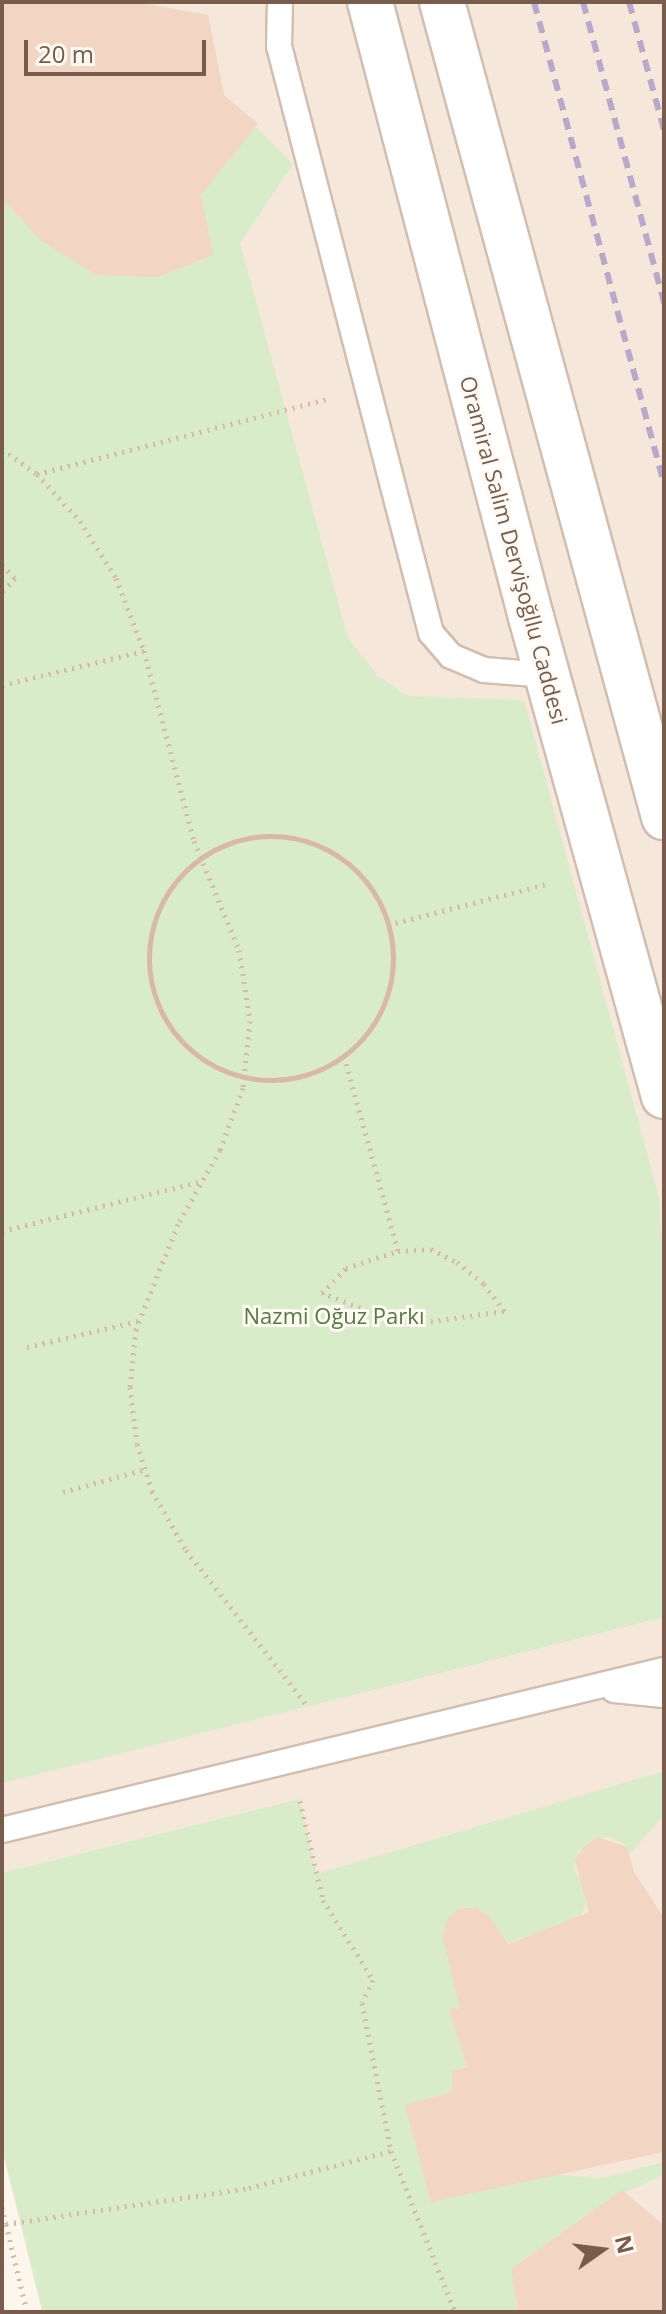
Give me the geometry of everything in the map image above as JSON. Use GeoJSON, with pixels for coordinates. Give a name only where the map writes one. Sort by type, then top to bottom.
{"type":"FeatureCollection","features":[{"type":"Feature","properties":{"kind":"main road","name":"Oramiral Salim Dervişoğllu Caddesi"},"geometry":{"type":"LineString","coordinates":[[370,2],[548,675],[664,1096]]}},
{"type":"Feature","properties":{"kind":"main road"},"geometry":{"type":"LineString","coordinates":[[442,2],[664,817]]}},
{"type":"Feature","properties":{"kind":"lane"},"geometry":{"type":"LineString","coordinates":[[280,2],[279,46],[431,633],[451,656],[484,670],[548,675]]}},
{"type":"Feature","properties":{"kind":"lane"},"geometry":{"type":"LineString","coordinates":[[592,1688],[664,1656]]}},
{"type":"Feature","properties":{"kind":"lane"},"geometry":{"type":"LineString","coordinates":[[2,1830],[664,1670]]}},
{"type":"Feature","properties":{"kind":"lane"},"geometry":{"type":"LineString","coordinates":[[592,1688],[664,1695]]}},
{"type":"Feature","properties":{"kind":"path"},"geometry":{"type":"LineString","coordinates":[[37,474],[368,389]]}},
{"type":"Feature","properties":{"kind":"path"},"geometry":{"type":"LineString","coordinates":[[2,449],[37,474],[80,521],[116,578],[144,651],[200,857],[239,950],[250,1021],[245,1078],[220,1150],[178,1224],[139,1321],[130,1387],[146,1469],[186,1550],[309,1708]]}},
{"type":"Feature","properties":{"kind":"path"},"geometry":{"type":"LineString","coordinates":[[2,565],[15,578],[2,592]]}},
{"type":"Feature","properties":{"kind":"path"},"geometry":{"type":"LineString","coordinates":[[2,685],[144,651]]}},
{"type":"Feature","properties":{"kind":"path"},"geometry":{"type":"LineString","coordinates":[[278,835],[318,844],[353,866],[378,897],[388,925],[393,978],[380,1016],[344,1056],[322,1071],[283,1081],[245,1078],[205,1062],[176,1036],[156,1000],[149,961],[154,922],[172,886],[200,857],[251,838],[278,835]]}},
{"type":"Feature","properties":{"kind":"path"},"geometry":{"type":"LineString","coordinates":[[388,925],[557,882]]}},
{"type":"Feature","properties":{"kind":"path"},"geometry":{"type":"LineString","coordinates":[[344,1056],[398,1251]]}},
{"type":"Feature","properties":{"kind":"path"},"geometry":{"type":"LineString","coordinates":[[2,1231],[203,1181]]}},
{"type":"Feature","properties":{"kind":"path"},"geometry":{"type":"LineString","coordinates":[[431,1249],[457,1262],[484,1284],[504,1311],[405,1325],[322,1293],[346,1268],[398,1251],[431,1249]]}},
{"type":"Feature","properties":{"kind":"path"},"geometry":{"type":"LineString","coordinates":[[27,1347],[139,1321]]}},
{"type":"Feature","properties":{"kind":"path"},"geometry":{"type":"LineString","coordinates":[[63,1492],[146,1469]]}},
{"type":"Feature","properties":{"kind":"path"},"geometry":{"type":"LineString","coordinates":[[285,1802],[300,1799],[323,1900],[373,1980],[362,2003],[391,2151],[455,2312]]}},
{"type":"Feature","properties":{"kind":"path"},"geometry":{"type":"LineString","coordinates":[[6,2224],[249,2188],[391,2151]]}},
{"type":"Feature","properties":{"kind":"path"},"geometry":{"type":"LineString","coordinates":[[2,2207],[27,2312]]}},
{"type":"Feature","properties":{"kind":"shaded area"},"geometry":{"type":"Polygon","coordinates":[[[2,2],[664,2],[664,2312],[42,2312],[2,2149],[2,2]]]}},
{"type":"Feature","properties":{"kind":"green space","name":"Nazmi Oğuz Parkı"},"geometry":{"type":"Polygon","coordinates":[[[2,2],[139,2],[208,15],[224,95],[293,164],[240,243],[348,638],[378,676],[408,696],[524,700],[659,1197],[664,1280],[664,1617],[2,1783],[2,2]]]}},
{"type":"Feature","properties":{"kind":"green space"},"geometry":{"type":"Polygon","coordinates":[[[664,1771],[664,1815],[630,1854],[623,1843],[608,1837],[590,1841],[578,1852],[574,1870],[590,1894],[580,1917],[505,1944],[483,1911],[467,1907],[446,1921],[443,1939],[492,2011],[450,2009],[543,2042],[452,2071],[452,2092],[406,2105],[432,2202],[545,2174],[604,2178],[664,2162],[664,2175],[610,2199],[511,2269],[518,2312],[43,2312],[2,2148],[2,1873],[300,1799],[317,1874],[664,1771]]]}},
{"type":"Feature","properties":{"kind":"building"},"geometry":{"type":"Polygon","coordinates":[[[2,2],[133,2],[208,15],[224,95],[258,124],[201,195],[213,255],[158,277],[96,275],[43,242],[2,199],[2,2]]]}},
{"type":"Feature","properties":{"kind":"building"},"geometry":{"type":"Polygon","coordinates":[[[598,1837],[627,1847],[634,1872],[664,1918],[664,2152],[431,2202],[405,2105],[452,2092],[452,2071],[467,2067],[449,2008],[460,2009],[443,1938],[446,1921],[458,1909],[475,1907],[490,1917],[508,1944],[589,1912],[575,1860],[584,1846],[598,1837]]]}},
{"type":"Feature","properties":{"kind":"building"},"geometry":{"type":"Polygon","coordinates":[[[622,2190],[664,2225],[664,2312],[518,2312],[511,2269],[622,2190]]]}},
{"type":"Feature","properties":{"kind":"railway"},"geometry":{"type":"LineString","coordinates":[[534,2],[664,483]]}},
{"type":"Feature","properties":{"kind":"railway"},"geometry":{"type":"LineString","coordinates":[[583,2],[664,303]]}},
{"type":"Feature","properties":{"kind":"railway"},"geometry":{"type":"LineString","coordinates":[[629,2],[664,130]]}}]}
